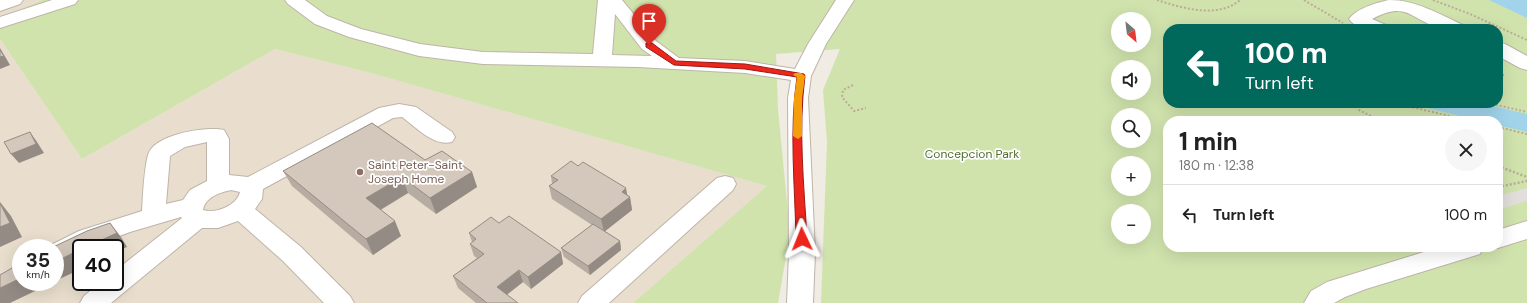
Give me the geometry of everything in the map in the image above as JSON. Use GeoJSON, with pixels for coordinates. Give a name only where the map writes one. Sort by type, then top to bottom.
{"type":"FeatureCollection","features":[{"type":"Feature","properties":{"kind":"street"},"geometry":{"type":"LineString","coordinates":[[0,6],[14,0]]}},
{"type":"Feature","properties":{"kind":"street"},"geometry":{"type":"LineString","coordinates":[[0,23],[69,0]]}},
{"type":"Feature","properties":{"kind":"street"},"geometry":{"type":"LineString","coordinates":[[296,0],[321,20],[354,33],[419,50],[483,58],[745,66],[801,76]]}},
{"type":"Feature","properties":{"kind":"street"},"geometry":{"type":"LineString","coordinates":[[602,61],[607,0]]}},
{"type":"Feature","properties":{"kind":"street"},"geometry":{"type":"LineString","coordinates":[[613,0],[649,45],[674,63]]}},
{"type":"Feature","properties":{"kind":"street"},"geometry":{"type":"LineString","coordinates":[[800,303],[802,253],[798,98],[801,76],[817,44],[845,0]]}},
{"type":"Feature","properties":{"kind":"street"},"geometry":{"type":"LineString","coordinates":[[1369,24],[1358,19],[1388,6],[1396,5],[1407,7],[1445,24]]}},
{"type":"Feature","properties":{"kind":"street"},"geometry":{"type":"LineString","coordinates":[[1503,51],[1523,62]]}},
{"type":"Feature","properties":{"kind":"street"},"geometry":{"type":"LineString","coordinates":[[1503,68],[1523,62]]}},
{"type":"Feature","properties":{"kind":"street"},"geometry":{"type":"LineString","coordinates":[[250,186],[386,113],[399,110],[410,112],[444,137]]}},
{"type":"Feature","properties":{"kind":"street"},"geometry":{"type":"LineString","coordinates":[[153,216],[159,154],[164,148],[172,144],[208,135],[216,135],[218,139],[218,185]]}},
{"type":"Feature","properties":{"kind":"street"},"geometry":{"type":"LineString","coordinates":[[64,248],[79,240],[106,230],[153,216],[194,213],[210,221],[225,218],[248,204],[252,197],[253,190],[250,186],[242,182],[236,182],[218,185],[205,190],[196,198],[194,213],[93,303]]}},
{"type":"Feature","properties":{"kind":"street"},"geometry":{"type":"LineString","coordinates":[[591,303],[725,184]]}},
{"type":"Feature","properties":{"kind":"street"},"geometry":{"type":"LineString","coordinates":[[240,210],[292,254],[341,303]]}},
{"type":"Feature","properties":{"kind":"street"},"geometry":{"type":"LineString","coordinates":[[1503,237],[1527,230]]}},
{"type":"Feature","properties":{"kind":"street"},"geometry":{"type":"LineString","coordinates":[[1319,301],[1340,287],[1454,252]]}},
{"type":"Feature","properties":{"kind":"path"},"geometry":{"type":"LineString","coordinates":[[1157,0],[1179,7],[1210,10],[1231,7],[1240,0]]}},
{"type":"Feature","properties":{"kind":"path"},"geometry":{"type":"LineString","coordinates":[[1304,0],[1345,24]]}},
{"type":"Feature","properties":{"kind":"path"},"geometry":{"type":"LineString","coordinates":[[1433,0],[1492,24]]}},
{"type":"Feature","properties":{"kind":"path"},"geometry":{"type":"LineString","coordinates":[[1503,29],[1527,40]]}},
{"type":"Feature","properties":{"kind":"path"},"geometry":{"type":"LineString","coordinates":[[853,85],[842,90],[842,97],[854,111],[866,108]]}},
{"type":"Feature","properties":{"kind":"path"},"geometry":{"type":"LineString","coordinates":[[1503,107],[1527,112]]}},
{"type":"Feature","properties":{"kind":"path"},"geometry":{"type":"LineString","coordinates":[[1358,108],[1371,116]]}},
{"type":"Feature","properties":{"kind":"path"},"geometry":{"type":"LineString","coordinates":[[1416,108],[1450,116]]}},
{"type":"Feature","properties":{"kind":"path"},"geometry":{"type":"LineString","coordinates":[[1503,128],[1527,134]]}},
{"type":"Feature","properties":{"kind":"path"},"geometry":{"type":"LineString","coordinates":[[1503,168],[1527,177]]}},
{"type":"Feature","properties":{"kind":"path"},"geometry":{"type":"LineString","coordinates":[[1503,186],[1527,181]]}},
{"type":"Feature","properties":{"kind":"shaded area"},"geometry":{"type":"Polygon","coordinates":[[[0,0],[42,0],[0,18],[0,0]]]}},
{"type":"Feature","properties":{"kind":"shaded area","name":"Saint Peter-Saint Joseph Home"},"geometry":{"type":"Polygon","coordinates":[[[0,39],[82,159],[275,49],[371,73],[767,186],[633,303],[0,303],[0,39]]]}},
{"type":"Feature","properties":{"kind":"shaded area"},"geometry":{"type":"Polygon","coordinates":[[[1527,188],[1527,201],[1503,208],[1503,195],[1527,188]]]}},
{"type":"Feature","properties":{"kind":"green space","name":"Concepcion Park"},"geometry":{"type":"Polygon","coordinates":[[[42,0],[1527,0],[1527,303],[821,303],[827,142],[823,90],[840,49],[776,54],[778,109],[790,234],[778,303],[633,303],[767,186],[371,73],[275,49],[82,159],[0,39],[0,18],[42,0]]]}},
{"type":"Feature","properties":{"kind":"water"},"geometry":{"type":"Polygon","coordinates":[[[1489,0],[1527,0],[1527,18],[1489,0]]]}},
{"type":"Feature","properties":{"kind":"water"},"geometry":{"type":"Polygon","coordinates":[[[1427,108],[1501,108],[1527,114],[1527,132],[1503,126],[1503,116],[1460,116],[1427,108]]]}},
{"type":"Feature","properties":{"kind":"building"},"geometry":{"type":"Polygon","coordinates":[[[0,50],[4,56],[0,57],[0,50]]]}},
{"type":"Feature","properties":{"kind":"building"},"geometry":{"type":"Polygon","coordinates":[[[372,123],[425,160],[442,151],[472,172],[430,198],[402,177],[366,198],[395,221],[366,239],[283,171],[372,123]]]}},
{"type":"Feature","properties":{"kind":"building"},"geometry":{"type":"Polygon","coordinates":[[[30,132],[36,144],[11,154],[4,142],[30,132]]]}},
{"type":"Feature","properties":{"kind":"building"},"geometry":{"type":"Polygon","coordinates":[[[571,161],[578,166],[583,162],[626,188],[622,192],[630,197],[601,219],[549,186],[558,180],[551,176],[571,161]]]}},
{"type":"Feature","properties":{"kind":"building"},"geometry":{"type":"Polygon","coordinates":[[[0,203],[10,223],[0,227],[0,203]]]}},
{"type":"Feature","properties":{"kind":"building"},"geometry":{"type":"Polygon","coordinates":[[[509,216],[561,252],[528,277],[519,270],[497,287],[518,303],[487,303],[453,276],[484,254],[470,244],[476,239],[469,233],[491,217],[499,223],[509,216]]]}},
{"type":"Feature","properties":{"kind":"building"},"geometry":{"type":"Polygon","coordinates":[[[110,223],[117,233],[104,239],[72,239],[72,254],[64,258],[64,242],[87,231],[110,223]]]}},
{"type":"Feature","properties":{"kind":"building"},"geometry":{"type":"Polygon","coordinates":[[[593,224],[620,241],[588,266],[561,248],[593,224]]]}},
{"type":"Feature","properties":{"kind":"building"},"geometry":{"type":"Polygon","coordinates":[[[12,268],[12,282],[0,288],[0,275],[12,268]]]}},
{"type":"Feature","properties":{"kind":"slow traffic"},"geometry":{"type":"LineString","coordinates":[[798,75],[801,76],[798,98],[798,136]]}},
{"type":"Feature","properties":{"kind":"place","name":"Saint Peter-Saint Joseph Home"},"geometry":{"type":"Point","coordinates":[360,172]}},
{"type":"Feature","properties":{"kind":"route"},"geometry":{"type":"LineString","coordinates":[[649,45],[674,63],[745,66],[801,76],[798,98],[798,140],[802,239]]}}]}
